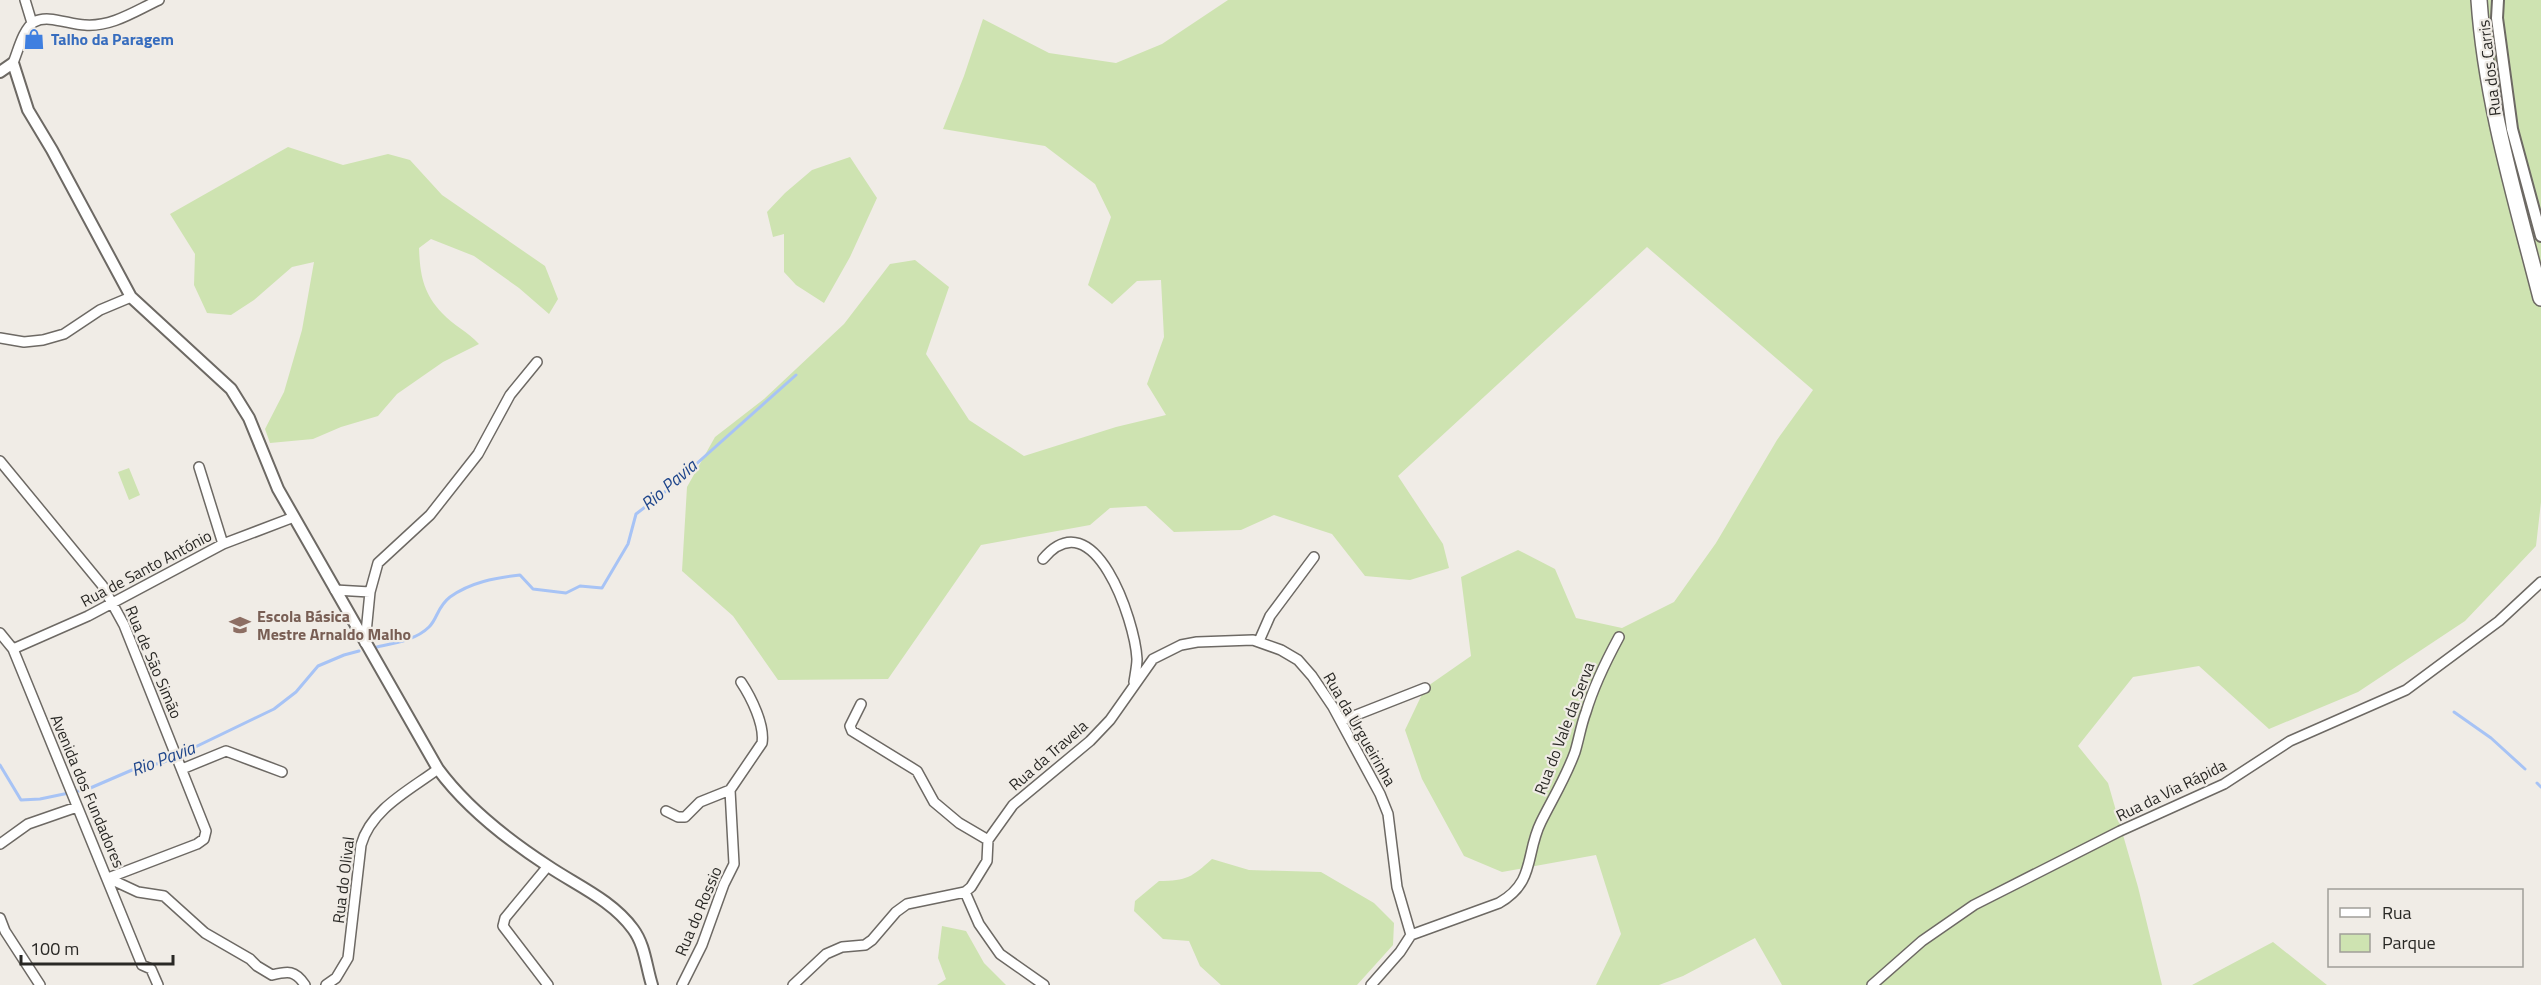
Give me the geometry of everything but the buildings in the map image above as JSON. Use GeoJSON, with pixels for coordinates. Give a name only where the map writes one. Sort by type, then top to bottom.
{"type":"FeatureCollection","features":[{"type":"Feature","properties":{"kind":"highway"},"geometry":{"type":"LineString","coordinates":[[2479,0],[2481,30],[2494,117],[2541,298]]}},
{"type":"Feature","properties":{"kind":"street"},"geometry":{"type":"LineString","coordinates":[[0,72],[13,63],[32,23],[25,0]]}},
{"type":"Feature","properties":{"kind":"street"},"geometry":{"type":"LineString","coordinates":[[32,23],[48,19],[84,26],[99,25],[114,21],[159,0]]}},
{"type":"Feature","properties":{"kind":"street","name":"Rua dos Carris"},"geometry":{"type":"LineString","coordinates":[[2498,0],[2497,18],[2512,129],[2541,236]]}},
{"type":"Feature","properties":{"kind":"street"},"geometry":{"type":"LineString","coordinates":[[13,63],[28,110],[131,297],[231,389],[249,418],[270,471],[294,517],[438,769],[451,786],[468,802],[548,866],[592,893],[632,927],[644,952],[652,985]]}},
{"type":"Feature","properties":{"kind":"street"},"geometry":{"type":"LineString","coordinates":[[0,338],[24,342],[64,334],[100,310],[131,297]]}},
{"type":"Feature","properties":{"kind":"street"},"geometry":{"type":"LineString","coordinates":[[365,643],[370,592],[378,564],[384,556],[416,530],[435,509],[478,454],[510,395],[537,362]]}},
{"type":"Feature","properties":{"kind":"street","name":"Rua de São Simão"},"geometry":{"type":"LineString","coordinates":[[0,461],[102,585],[124,625],[206,831],[204,840],[108,878]]}},
{"type":"Feature","properties":{"kind":"street"},"geometry":{"type":"LineString","coordinates":[[199,467],[223,544]]}},
{"type":"Feature","properties":{"kind":"street","name":"Rua de Santo António"},"geometry":{"type":"LineString","coordinates":[[13,650],[112,604],[223,544],[294,517]]}},
{"type":"Feature","properties":{"kind":"street"},"geometry":{"type":"LineString","coordinates":[[1043,559],[1055,547],[1076,542],[1090,547],[1098,556],[1116,586],[1132,633],[1137,659],[1134,684]]}},
{"type":"Feature","properties":{"kind":"street"},"geometry":{"type":"LineString","coordinates":[[1259,641],[1270,616],[1314,557]]}},
{"type":"Feature","properties":{"kind":"street","name":"Rua da Via Rápida"},"geometry":{"type":"LineString","coordinates":[[1872,985],[1922,941],[1974,905],[2120,831],[2224,784],[2290,741],[2406,690],[2499,621],[2541,582]]}},
{"type":"Feature","properties":{"kind":"street"},"geometry":{"type":"LineString","coordinates":[[335,590],[370,592]]}},
{"type":"Feature","properties":{"kind":"street","name":"Avenida dos Fundadores"},"geometry":{"type":"LineString","coordinates":[[0,633],[13,650],[142,965],[151,969],[158,985]]}},
{"type":"Feature","properties":{"kind":"street","name":"Rua do Vale da Serva"},"geometry":{"type":"LineString","coordinates":[[1412,935],[1499,903],[1511,897],[1521,886],[1527,874],[1540,823],[1564,779],[1593,690],[1619,637]]}},
{"type":"Feature","properties":{"kind":"street","name":"Rua da Urgueirinha"},"geometry":{"type":"LineString","coordinates":[[1134,684],[1153,659],[1180,645],[1214,640],[1259,641],[1298,660],[1323,690],[1380,794],[1388,814],[1397,887],[1412,935]]}},
{"type":"Feature","properties":{"kind":"street"},"geometry":{"type":"LineString","coordinates":[[666,811],[678,817],[685,817],[700,802],[730,790],[762,743],[763,736],[750,695],[741,682]]}},
{"type":"Feature","properties":{"kind":"street","name":"Rua da Travela"},"geometry":{"type":"LineString","coordinates":[[965,892],[971,887],[987,861],[988,840],[1013,805],[1090,741],[1110,720],[1134,684]]}},
{"type":"Feature","properties":{"kind":"street"},"geometry":{"type":"LineString","coordinates":[[1341,721],[1425,688]]}},
{"type":"Feature","properties":{"kind":"street"},"geometry":{"type":"LineString","coordinates":[[861,704],[850,726],[852,731],[917,771],[934,802],[959,823],[988,840]]}},
{"type":"Feature","properties":{"kind":"street"},"geometry":{"type":"LineString","coordinates":[[182,769],[226,751],[282,772]]}},
{"type":"Feature","properties":{"kind":"street","name":"Rua do Olival"},"geometry":{"type":"LineString","coordinates":[[326,985],[336,978],[348,958],[364,832],[379,814],[438,769]]}},
{"type":"Feature","properties":{"kind":"street","name":"Rua do Rossio"},"geometry":{"type":"LineString","coordinates":[[682,985],[702,945],[724,884],[734,864],[730,790]]}},
{"type":"Feature","properties":{"kind":"street"},"geometry":{"type":"LineString","coordinates":[[0,844],[28,824],[75,803]]}},
{"type":"Feature","properties":{"kind":"street"},"geometry":{"type":"LineString","coordinates":[[548,866],[505,918],[503,926],[548,985]]}},
{"type":"Feature","properties":{"kind":"street"},"geometry":{"type":"LineString","coordinates":[[108,878],[131,890],[164,896],[205,933],[250,959],[269,974],[288,971],[302,981]]}},
{"type":"Feature","properties":{"kind":"street"},"geometry":{"type":"LineString","coordinates":[[793,985],[826,954],[842,947],[865,945],[896,912],[907,904],[965,892],[984,932],[1000,954],[1044,985]]}},
{"type":"Feature","properties":{"kind":"street"},"geometry":{"type":"LineString","coordinates":[[0,918],[5,931],[40,985]]}},
{"type":"Feature","properties":{"kind":"street"},"geometry":{"type":"LineString","coordinates":[[1371,985],[1412,935]]}},
{"type":"Feature","properties":{"kind":"green space"},"geometry":{"type":"Polygon","coordinates":[[[1228,0],[2541,0],[2541,502],[2536,546],[2465,621],[2358,692],[2269,729],[2199,666],[2133,677],[2078,746],[2108,783],[2138,887],[2162,985],[1782,985],[1755,938],[1683,976],[1659,985],[1596,985],[1621,934],[1596,855],[1502,872],[1464,856],[1422,779],[1405,730],[1425,688],[1471,656],[1461,577],[1518,550],[1555,569],[1576,618],[1622,628],[1674,602],[1716,543],[1777,440],[1813,390],[1647,247],[1398,476],[1443,544],[1449,568],[1410,580],[1365,576],[1332,534],[1274,515],[1241,530],[1174,532],[1146,506],[1110,508],[1090,525],[981,545],[888,679],[778,680],[733,616],[682,571],[687,487],[715,437],[764,399],[844,324],[890,264],[915,260],[949,287],[926,354],[969,420],[1024,456],[1116,427],[1166,415],[1147,384],[1164,337],[1161,280],[1137,281],[1112,304],[1088,285],[1111,217],[1095,184],[1045,146],[943,129],[983,19],[1049,53],[1116,63],[1162,44],[1228,0]]]}},
{"type":"Feature","properties":{"kind":"green space"},"geometry":{"type":"Polygon","coordinates":[[[288,147],[343,165],[388,154],[410,160],[442,195],[545,266],[558,299],[549,314],[519,288],[474,256],[431,239],[419,248],[420,266],[427,290],[442,313],[479,344],[443,362],[397,394],[378,416],[341,427],[313,439],[270,443],[265,429],[284,392],[302,330],[314,262],[292,267],[254,300],[231,315],[207,313],[194,285],[195,254],[170,214],[288,147]]]}},
{"type":"Feature","properties":{"kind":"green space"},"geometry":{"type":"Polygon","coordinates":[[[850,157],[877,198],[850,257],[824,303],[796,285],[784,272],[784,234],[773,237],[767,212],[812,170],[850,157]]]}},
{"type":"Feature","properties":{"kind":"green space"},"geometry":{"type":"Polygon","coordinates":[[[129,468],[140,495],[129,500],[118,472],[129,468]]]}},
{"type":"Feature","properties":{"kind":"green space"},"geometry":{"type":"Polygon","coordinates":[[[1212,859],[1249,870],[1321,872],[1374,903],[1394,923],[1393,945],[1357,985],[1221,985],[1200,966],[1189,941],[1163,939],[1134,911],[1135,901],[1159,881],[1188,877],[1212,859]]]}},
{"type":"Feature","properties":{"kind":"green space"},"geometry":{"type":"Polygon","coordinates":[[[942,926],[966,931],[984,963],[1006,985],[937,985],[946,979],[938,958],[942,926]]]}},
{"type":"Feature","properties":{"kind":"green space"},"geometry":{"type":"Polygon","coordinates":[[[2273,942],[2327,985],[2192,985],[2273,942]]]}},
{"type":"Feature","properties":{"kind":"waterway","name":"Rio Pavia"},"geometry":{"type":"LineString","coordinates":[[377,647],[418,635],[432,624],[442,605],[450,597],[484,582],[520,575],[533,589],[566,593],[580,586],[602,588],[628,544],[636,514],[666,491],[796,375]]}},
{"type":"Feature","properties":{"kind":"waterway","name":"Rio Pavia"},"geometry":{"type":"LineString","coordinates":[[0,765],[21,800],[40,799],[88,789],[139,767],[162,763],[274,709],[296,692],[318,666],[359,651]]}},
{"type":"Feature","properties":{"kind":"waterway"},"geometry":{"type":"LineString","coordinates":[[2454,712],[2491,738],[2525,769]]}},
{"type":"Feature","properties":{"kind":"waterway"},"geometry":{"type":"LineString","coordinates":[[2537,783],[2541,787]]}},
{"type":"Feature","properties":{"kind":"place","name":"Talho da Paragem"},"geometry":{"type":"Point","coordinates":[34,39]}},
{"type":"Feature","properties":{"kind":"place","name":"Escola Básica Mestre Arnaldo Malho"},"geometry":{"type":"Point","coordinates":[240,625]}}]}
